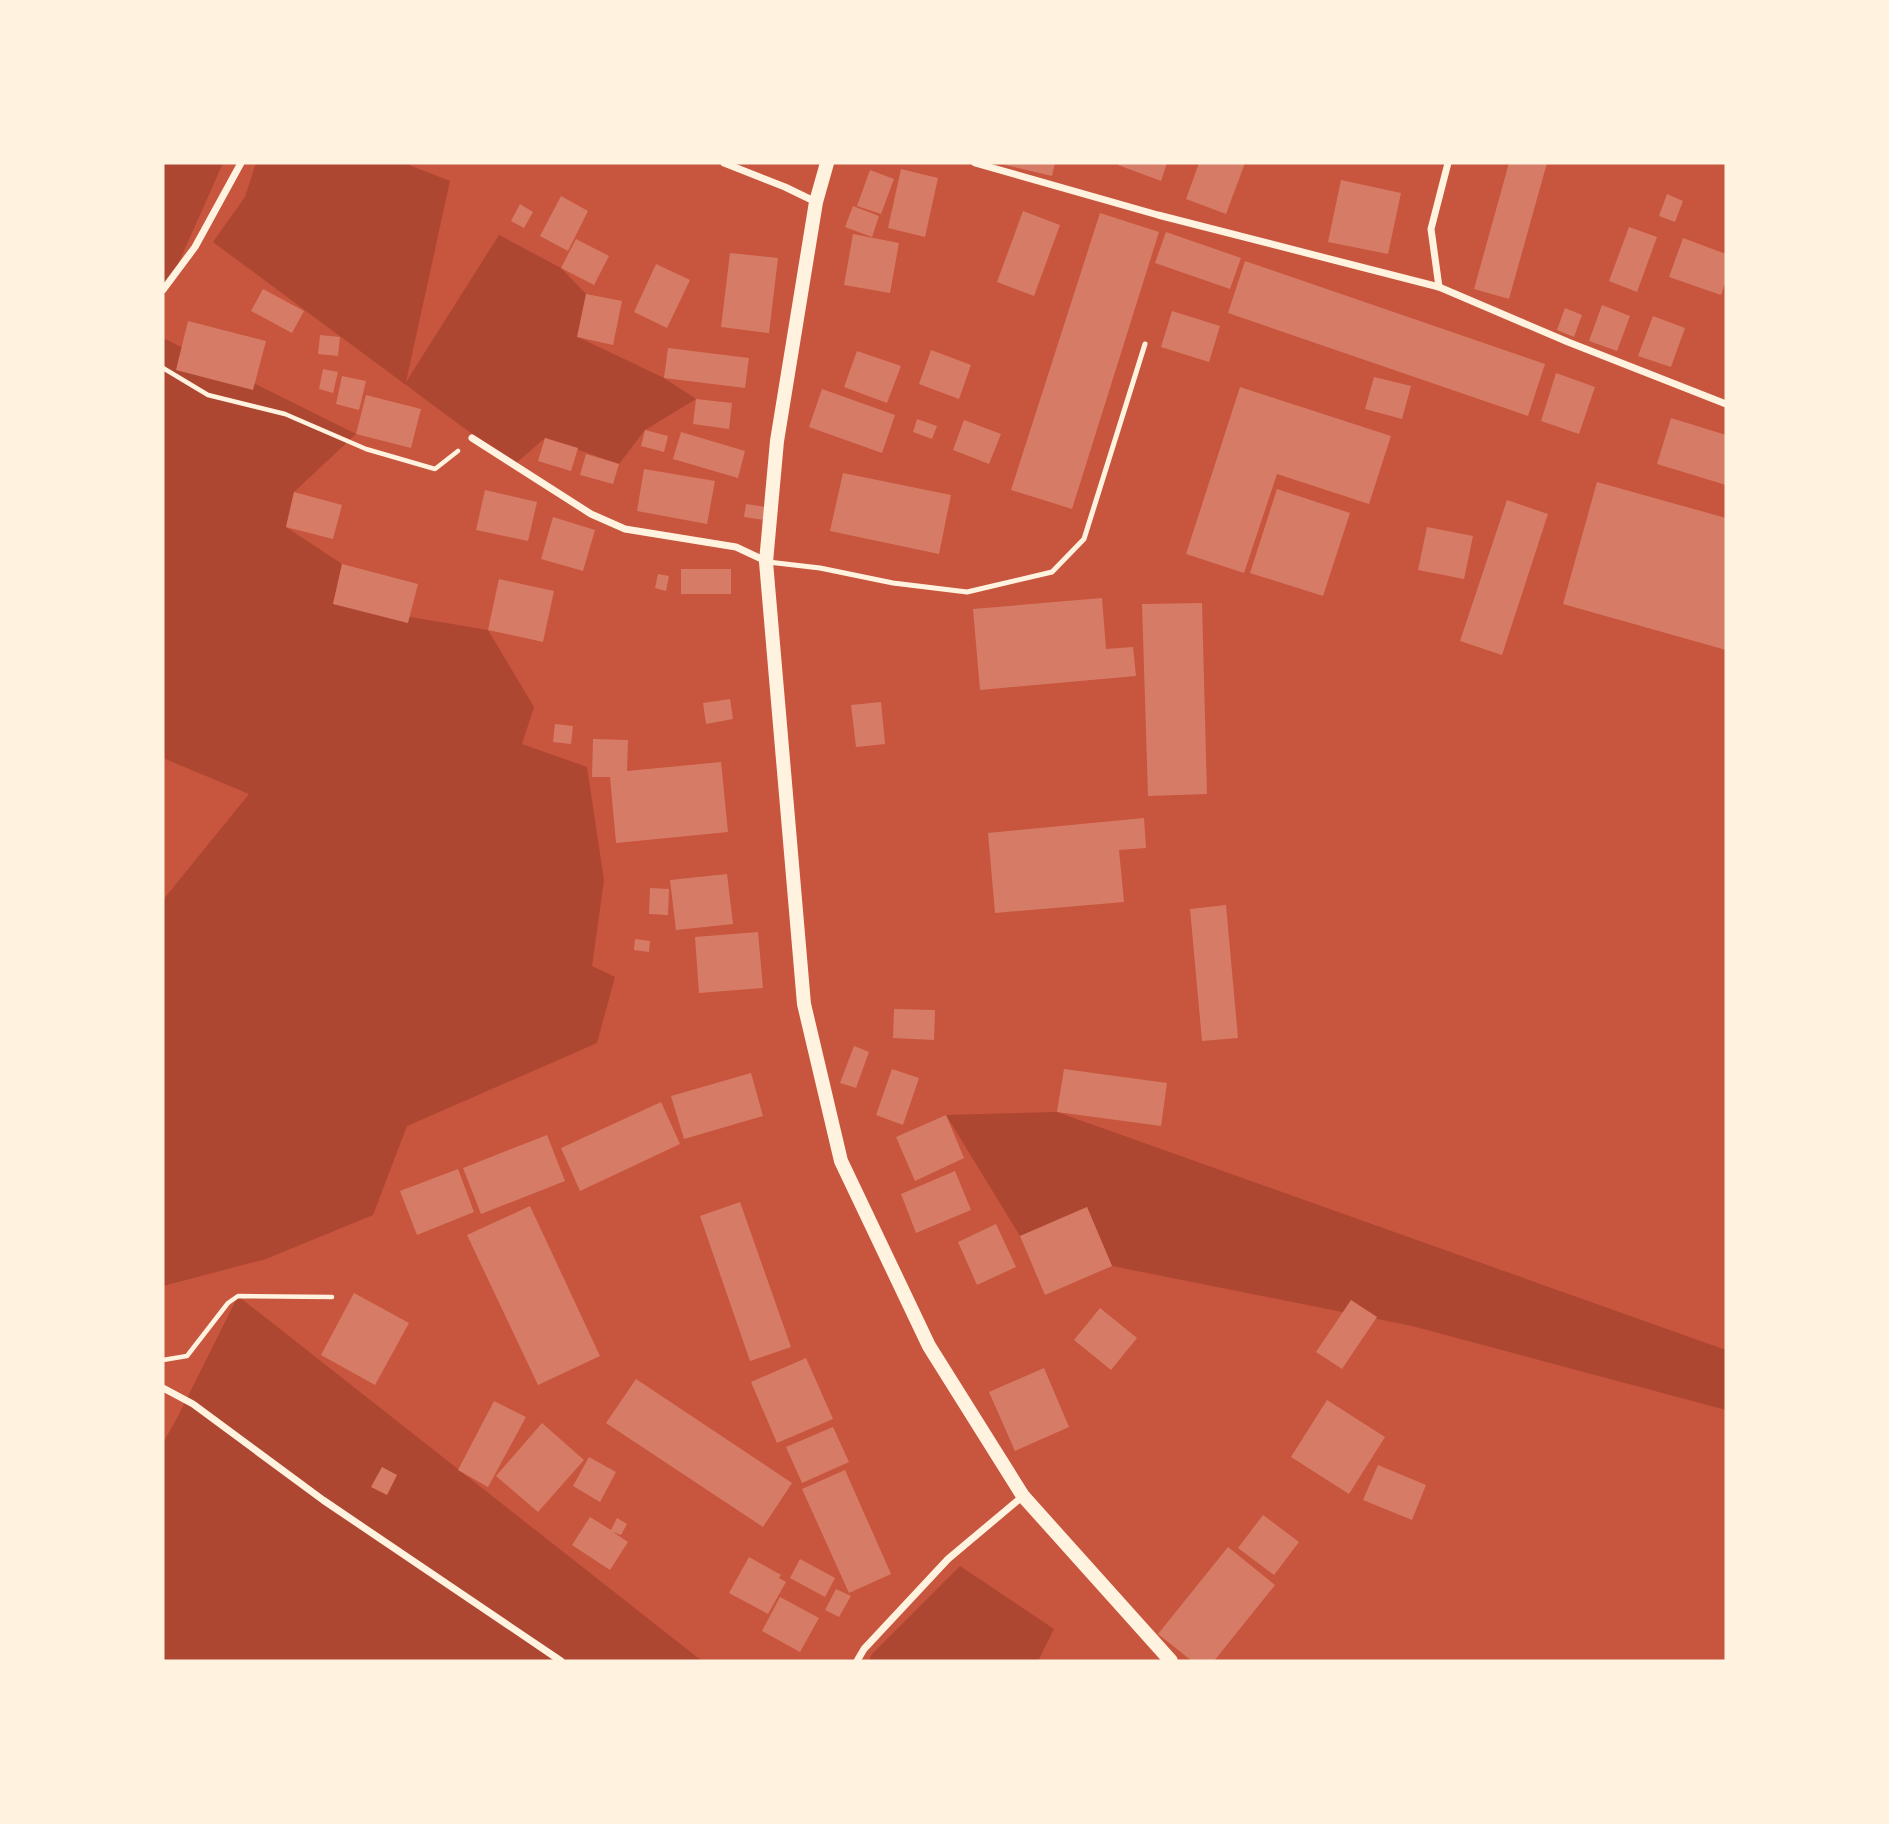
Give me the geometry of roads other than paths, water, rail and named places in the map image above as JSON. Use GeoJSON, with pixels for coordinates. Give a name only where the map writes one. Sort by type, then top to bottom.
{"type":"FeatureCollection","features":[{"type":"Feature","properties":{"kind":"main road"},"geometry":{"type":"LineString","coordinates":[[827,163],[816,202],[777,441],[766,562],[804,1004],[841,1161],[929,1346],[1023,1496],[1171,1661]]}},
{"type":"Feature","properties":{"kind":"street"},"geometry":{"type":"LineString","coordinates":[[163,290],[195,247],[241,163]]}},
{"type":"Feature","properties":{"kind":"street"},"geometry":{"type":"LineString","coordinates":[[724,163],[816,202]]}},
{"type":"Feature","properties":{"kind":"street"},"geometry":{"type":"LineString","coordinates":[[975,163],[1158,215],[1439,287],[1568,342],[1726,404]]}},
{"type":"Feature","properties":{"kind":"street"},"geometry":{"type":"LineString","coordinates":[[1439,287],[1431,229],[1448,163]]}},
{"type":"Feature","properties":{"kind":"street"},"geometry":{"type":"LineString","coordinates":[[472,438],[591,514],[625,529],[736,547],[766,562]]}},
{"type":"Feature","properties":{"kind":"street"},"geometry":{"type":"LineString","coordinates":[[163,1388],[193,1404],[323,1500],[561,1661]]}},
{"type":"Feature","properties":{"kind":"street"},"geometry":{"type":"LineString","coordinates":[[857,1661],[864,1648],[948,1559],[1023,1496]]}},
{"type":"Feature","properties":{"kind":"lane"},"geometry":{"type":"LineString","coordinates":[[766,562],[967,592],[1052,572],[1084,539],[1145,344]]}}]}
